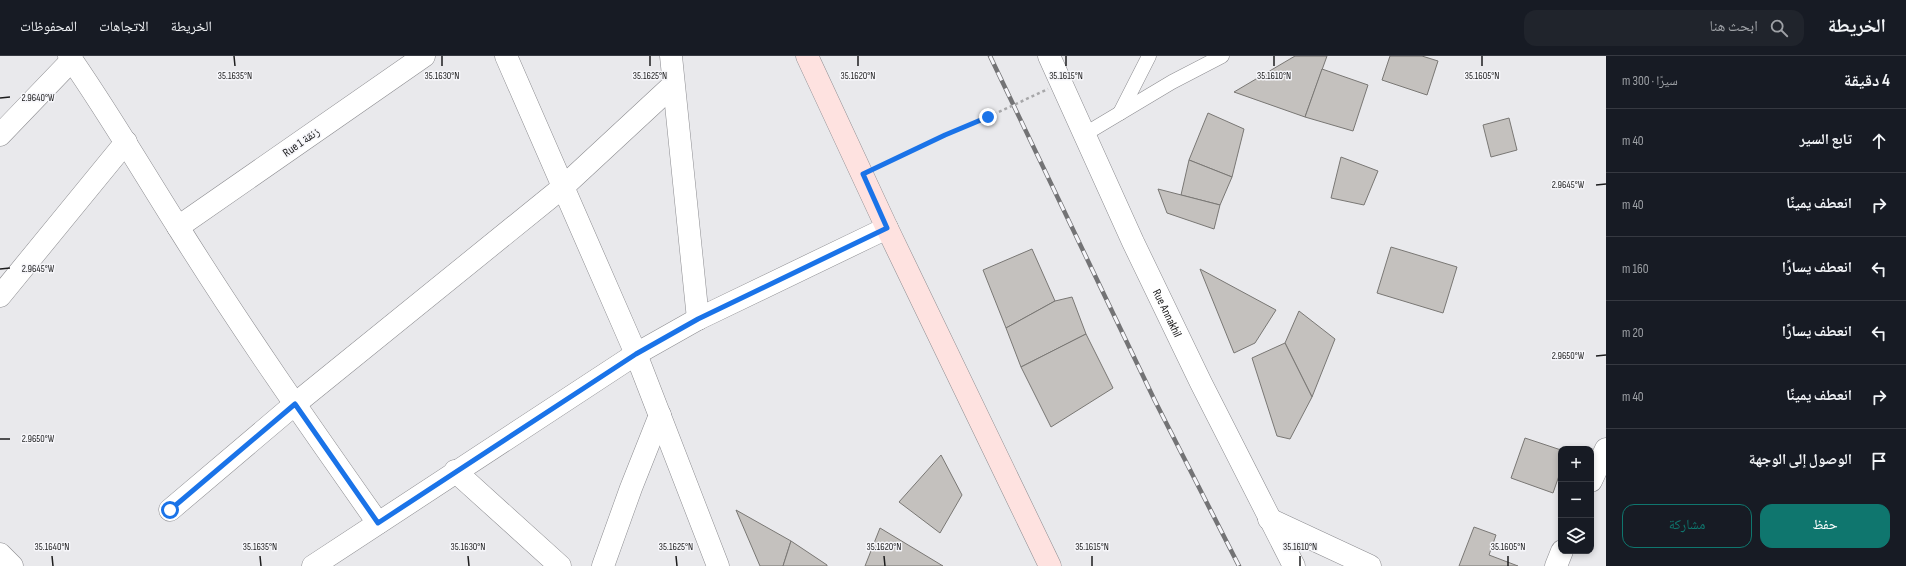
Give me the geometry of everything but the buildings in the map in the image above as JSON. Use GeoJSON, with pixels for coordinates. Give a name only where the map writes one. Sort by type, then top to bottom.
{"type":"FeatureCollection","features":[{"type":"Feature","properties":{"kind":"main road"},"geometry":{"type":"LineString","coordinates":[[807,56],[887,228],[1050,566]]}},
{"type":"Feature","properties":{"kind":"street","name":"Rue 1 زنقة"},"geometry":{"type":"LineString","coordinates":[[178,227],[424,56]]}},
{"type":"Feature","properties":{"kind":"street"},"geometry":{"type":"LineString","coordinates":[[506,56],[636,354],[718,566]]}},
{"type":"Feature","properties":{"kind":"street"},"geometry":{"type":"LineString","coordinates":[[671,56],[698,319]]}},
{"type":"Feature","properties":{"kind":"street","name":"Rue Annakhil"},"geometry":{"type":"LineString","coordinates":[[1049,56],[1133,242],[1201,383],[1294,566]]}},
{"type":"Feature","properties":{"kind":"street"},"geometry":{"type":"LineString","coordinates":[[0,135],[70,58],[126,142],[178,227],[295,404],[378,523]]}},
{"type":"Feature","properties":{"kind":"street"},"geometry":{"type":"LineString","coordinates":[[170,510],[295,404],[563,187],[673,85]]}},
{"type":"Feature","properties":{"kind":"street"},"geometry":{"type":"LineString","coordinates":[[0,296],[126,142]]}},
{"type":"Feature","properties":{"kind":"street"},"geometry":{"type":"LineString","coordinates":[[313,566],[636,354],[698,319],[887,228]]}},
{"type":"Feature","properties":{"kind":"street"},"geometry":{"type":"LineString","coordinates":[[603,566],[630,488],[660,415]]}},
{"type":"Feature","properties":{"kind":"street"},"geometry":{"type":"LineString","coordinates":[[1594,475],[1606,449]]}},
{"type":"Feature","properties":{"kind":"street"},"geometry":{"type":"LineString","coordinates":[[455,472],[560,566]]}},
{"type":"Feature","properties":{"kind":"street"},"geometry":{"type":"LineString","coordinates":[[1269,519],[1370,566]]}},
{"type":"Feature","properties":{"kind":"street"},"geometry":{"type":"LineString","coordinates":[[0,554],[12,566]]}},
{"type":"Feature","properties":{"kind":"street"},"geometry":{"type":"LineString","coordinates":[[1556,566],[1561,554]]}},
{"type":"Feature","properties":{"kind":"lane"},"geometry":{"type":"LineString","coordinates":[[1120,113],[1149,56]]}},
{"type":"Feature","properties":{"kind":"lane"},"geometry":{"type":"LineString","coordinates":[[1085,134],[1172,82],[1222,56]]}},
{"type":"Feature","properties":{"kind":"path"},"geometry":{"type":"LineString","coordinates":[[863,174],[945,135],[1048,89]]}},
{"type":"Feature","properties":{"kind":"railway"},"geometry":{"type":"LineString","coordinates":[[990,56],[1155,401],[1239,566]]}},
{"type":"Feature","properties":{"kind":"route"},"geometry":{"type":"LineString","coordinates":[[170,510],[295,404],[378,523],[636,354],[667,336],[698,319],[887,228],[863,174],[945,135],[988,117]]}}]}
